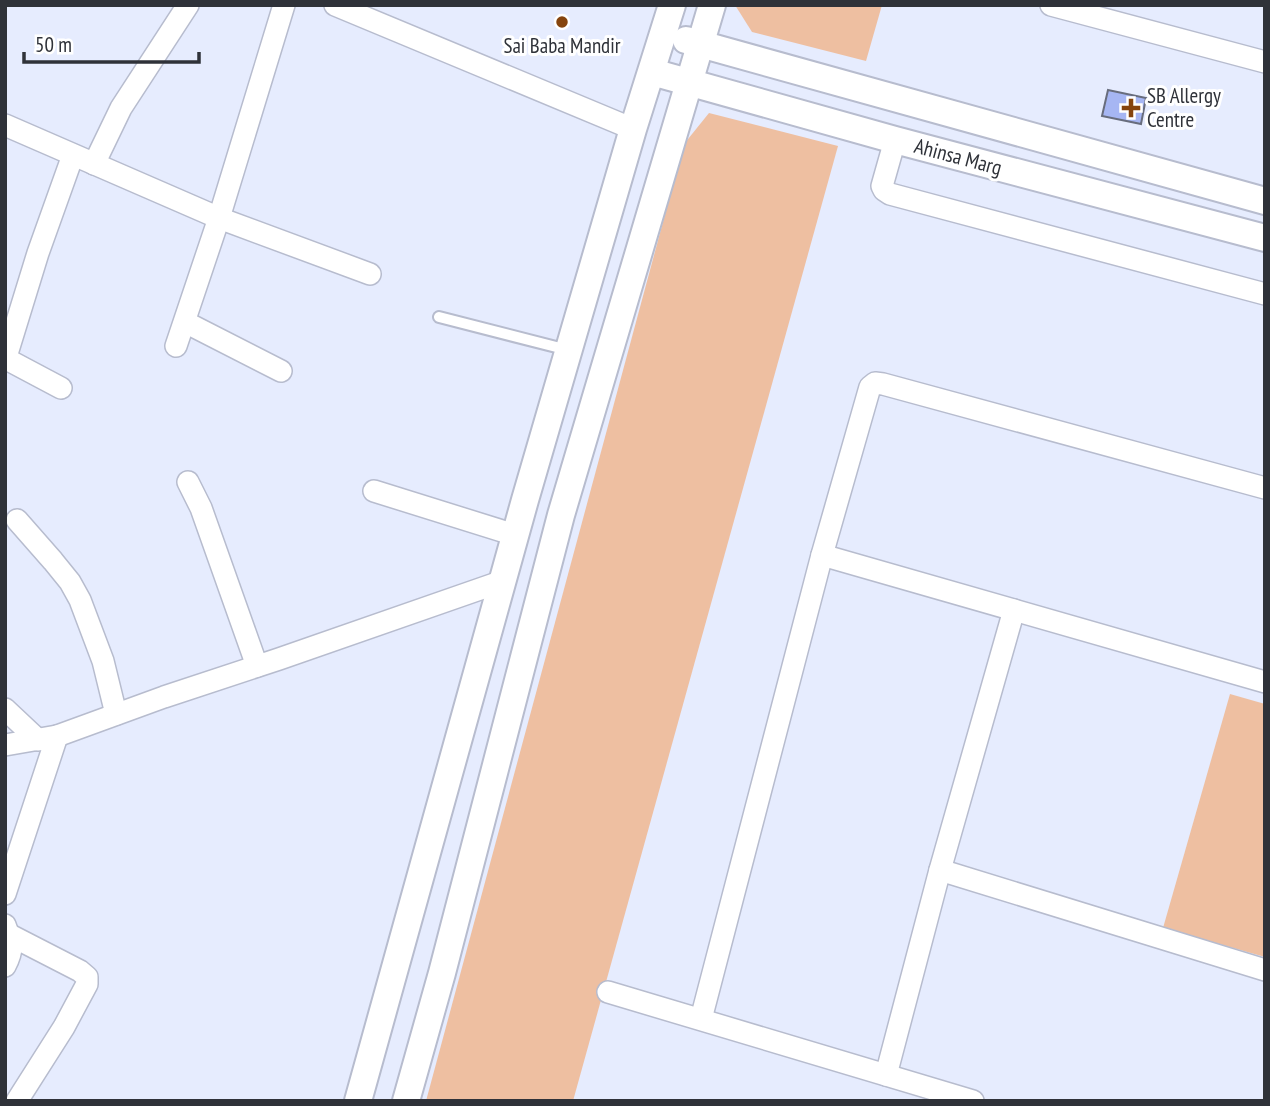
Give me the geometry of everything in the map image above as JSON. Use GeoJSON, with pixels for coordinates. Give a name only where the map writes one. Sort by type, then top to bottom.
{"type":"FeatureCollection","features":[{"type":"Feature","properties":{"kind":"street"},"geometry":{"type":"LineString","coordinates":[[94,164],[125,100],[188,5]]}},
{"type":"Feature","properties":{"kind":"street"},"geometry":{"type":"LineString","coordinates":[[176,346],[219,218],[284,5]]}},
{"type":"Feature","properties":{"kind":"street"},"geometry":{"type":"LineString","coordinates":[[335,5],[633,129]]}},
{"type":"Feature","properties":{"kind":"street"},"geometry":{"type":"LineString","coordinates":[[358,1101],[568,350],[672,5]]}},
{"type":"Feature","properties":{"kind":"street"},"geometry":{"type":"LineString","coordinates":[[407,1101],[545,574],[712,5]]}},
{"type":"Feature","properties":{"kind":"street"},"geometry":{"type":"LineString","coordinates":[[1051,5],[1265,62]]}},
{"type":"Feature","properties":{"kind":"street","name":"Ahinsa Marg"},"geometry":{"type":"LineString","coordinates":[[664,33],[1265,201]]}},
{"type":"Feature","properties":{"kind":"street","name":"Ahinsa Marg"},"geometry":{"type":"LineString","coordinates":[[652,72],[895,140],[1265,238]]}},
{"type":"Feature","properties":{"kind":"street"},"geometry":{"type":"LineString","coordinates":[[5,125],[219,218],[370,274]]}},
{"type":"Feature","properties":{"kind":"street"},"geometry":{"type":"LineString","coordinates":[[895,140],[882,186],[890,194],[1265,294]]}},
{"type":"Feature","properties":{"kind":"street"},"geometry":{"type":"LineString","coordinates":[[61,388],[5,357],[73,155]]}},
{"type":"Feature","properties":{"kind":"street"},"geometry":{"type":"LineString","coordinates":[[185,322],[281,371]]}},
{"type":"Feature","properties":{"kind":"street"},"geometry":{"type":"LineString","coordinates":[[701,1019],[822,555],[870,387],[875,383],[896,387],[1265,488]]}},
{"type":"Feature","properties":{"kind":"street"},"geometry":{"type":"LineString","coordinates":[[188,482],[201,508],[257,666]]}},
{"type":"Feature","properties":{"kind":"street"},"geometry":{"type":"LineString","coordinates":[[374,491],[515,535]]}},
{"type":"Feature","properties":{"kind":"street"},"geometry":{"type":"LineString","coordinates":[[16,520],[70,582],[80,600],[103,660],[116,714]]}},
{"type":"Feature","properties":{"kind":"street"},"geometry":{"type":"LineString","coordinates":[[822,555],[1265,682]]}},
{"type":"Feature","properties":{"kind":"street"},"geometry":{"type":"LineString","coordinates":[[5,745],[48,738],[257,666],[505,572],[545,574]]}},
{"type":"Feature","properties":{"kind":"street"},"geometry":{"type":"LineString","coordinates":[[886,1075],[940,870],[1014,610]]}},
{"type":"Feature","properties":{"kind":"street"},"geometry":{"type":"LineString","coordinates":[[5,709],[48,738]]}},
{"type":"Feature","properties":{"kind":"street"},"geometry":{"type":"LineString","coordinates":[[5,894],[48,738]]}},
{"type":"Feature","properties":{"kind":"street"},"geometry":{"type":"LineString","coordinates":[[940,870],[1265,970]]}},
{"type":"Feature","properties":{"kind":"street"},"geometry":{"type":"LineString","coordinates":[[5,966],[11,954],[12,943],[7,930]]}},
{"type":"Feature","properties":{"kind":"street"},"geometry":{"type":"LineString","coordinates":[[7,930],[80,971],[87,978],[78,1004],[18,1101]]}},
{"type":"Feature","properties":{"kind":"street"},"geometry":{"type":"LineString","coordinates":[[608,992],[973,1101]]}},
{"type":"Feature","properties":{"kind":"lane"},"geometry":{"type":"LineString","coordinates":[[439,317],[568,350]]}},
{"type":"Feature","properties":{"kind":"shaded area"},"geometry":{"type":"Polygon","coordinates":[[[735,5],[882,5],[866,61],[752,32],[735,5]]]}},
{"type":"Feature","properties":{"kind":"shaded area"},"geometry":{"type":"Polygon","coordinates":[[[709,113],[838,146],[573,1101],[426,1101],[684,144],[709,113]]]}},
{"type":"Feature","properties":{"kind":"shaded area"},"geometry":{"type":"Polygon","coordinates":[[[1230,694],[1265,704],[1265,957],[1163,928],[1230,694]]]}},
{"type":"Feature","properties":{"kind":"building"},"geometry":{"type":"Polygon","coordinates":[[[1108,90],[1146,98],[1141,124],[1102,116],[1108,90]]]}},
{"type":"Feature","properties":{"kind":"place","name":"Sai Baba Mandir"},"geometry":{"type":"Point","coordinates":[562,22]}},
{"type":"Feature","properties":{"kind":"place","name":"SB Allergy Centre"},"geometry":{"type":"Point","coordinates":[1131,108]}}]}
